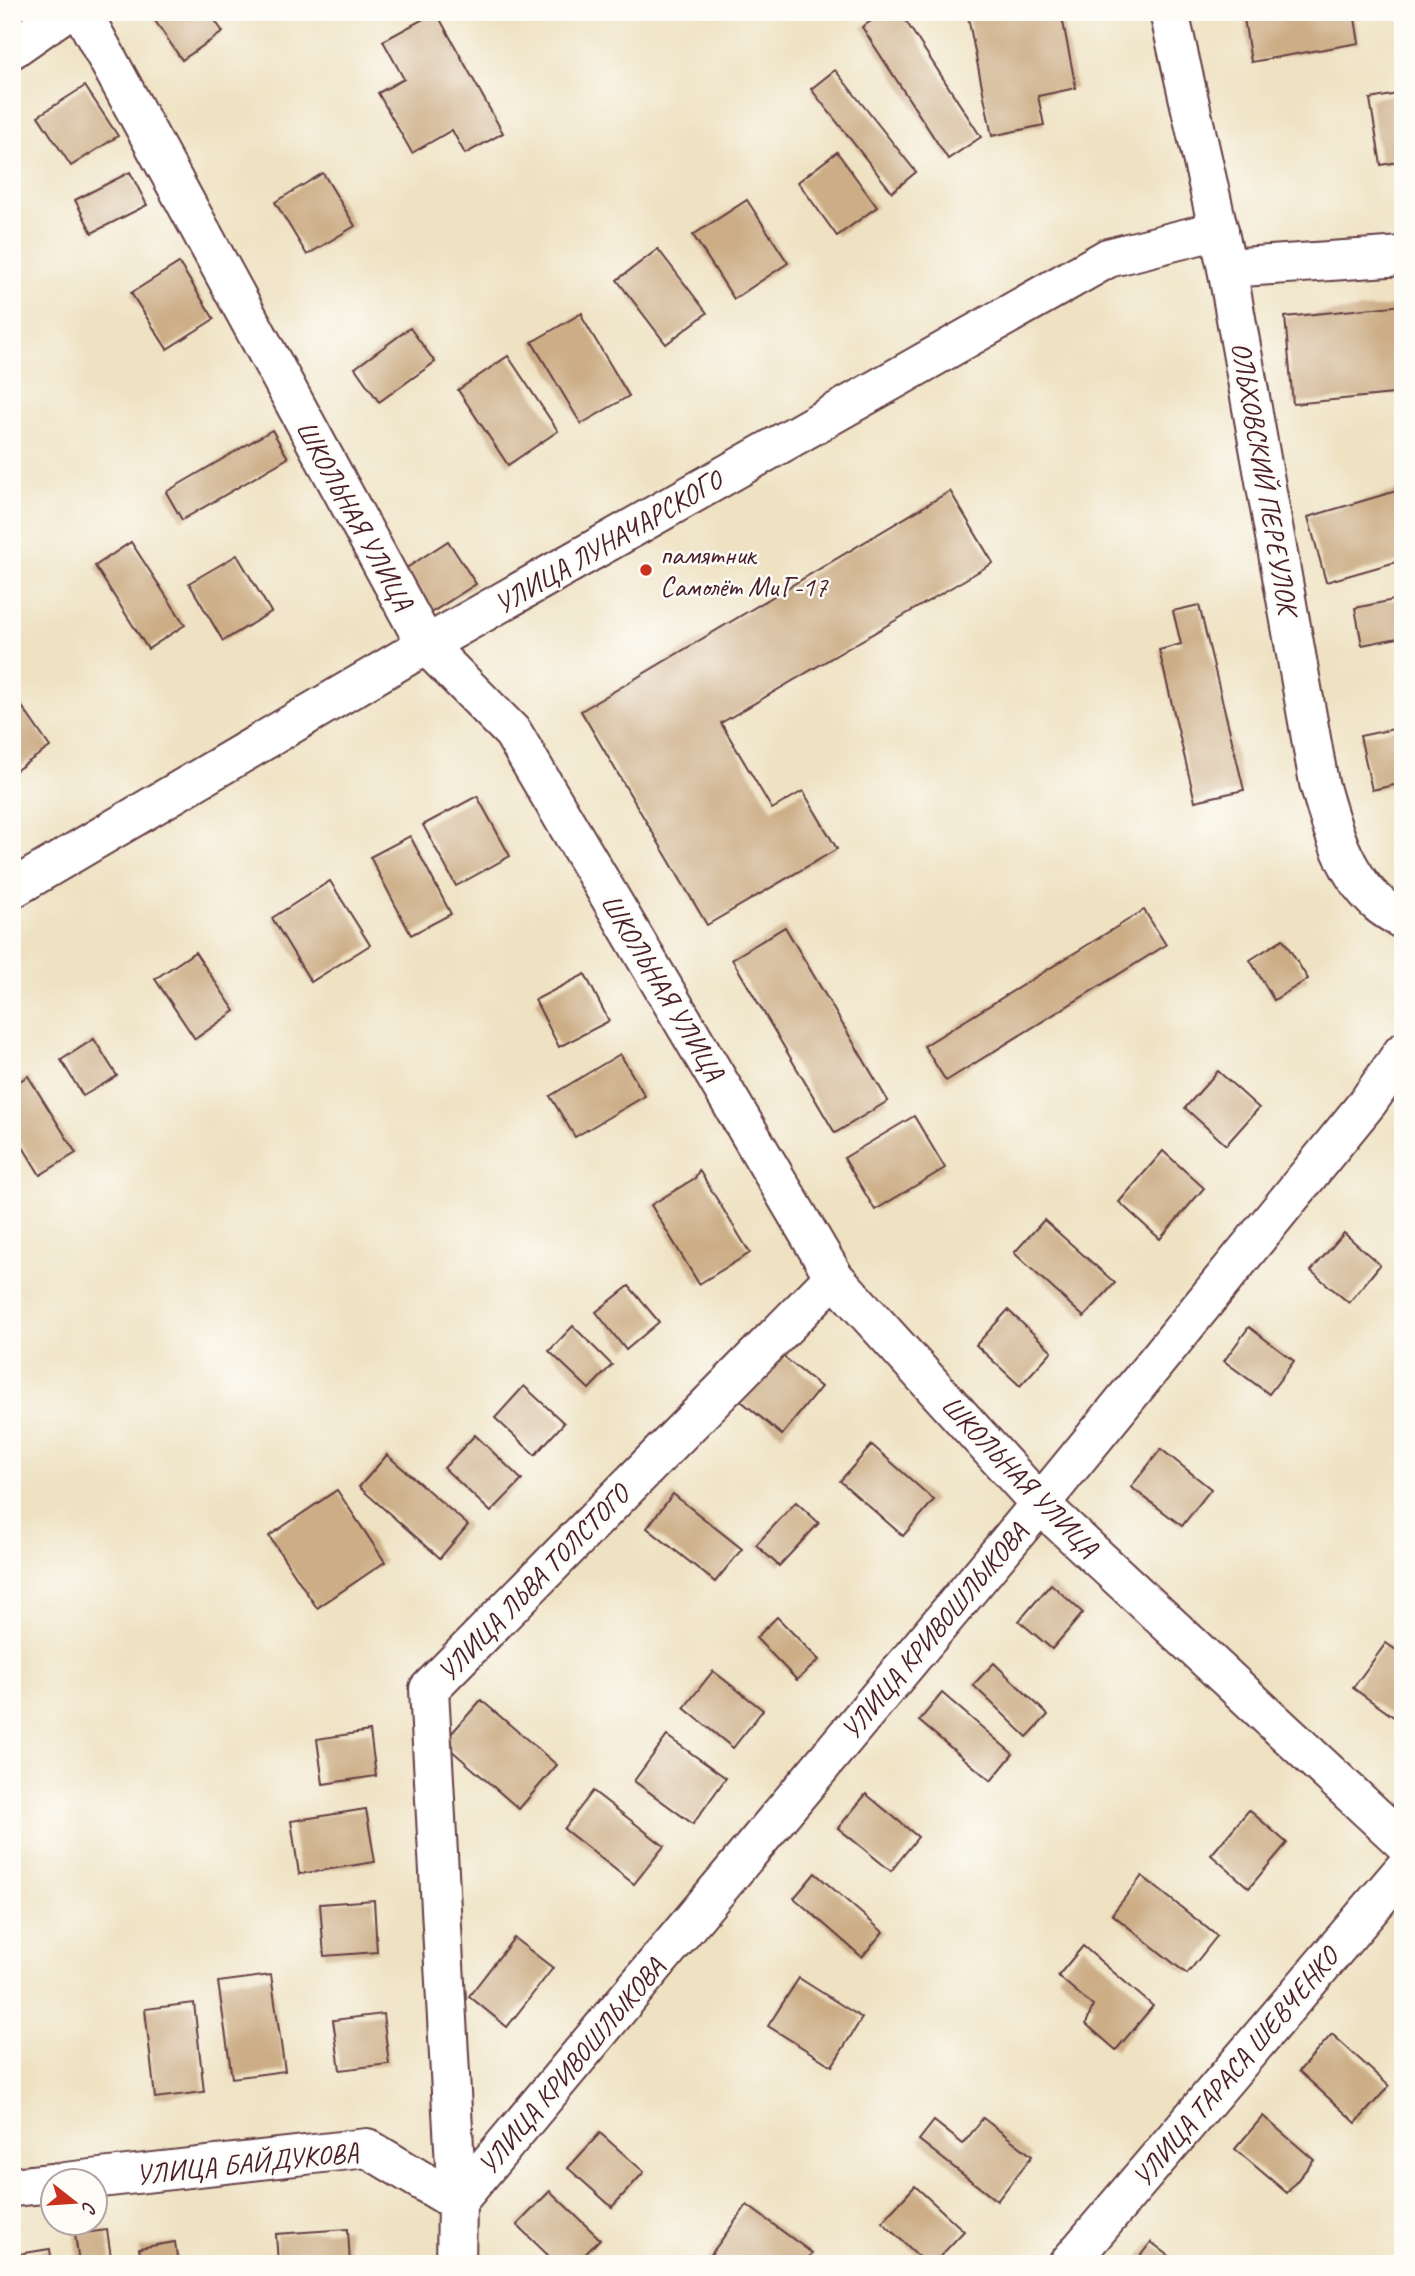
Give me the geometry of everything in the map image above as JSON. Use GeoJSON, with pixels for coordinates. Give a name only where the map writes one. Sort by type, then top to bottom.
{"type":"FeatureCollection","features":[{"type":"Feature","properties":{"kind":"street"},"geometry":{"type":"LineString","coordinates":[[12,49],[65,12]]}},
{"type":"Feature","properties":{"kind":"street","name":"ШКОЛЬНАЯ УЛИЦА"},"geometry":{"type":"LineString","coordinates":[[82,12],[426,645],[513,733],[834,1277],[1040,1504],[1403,1842]]}},
{"type":"Feature","properties":{"kind":"street","name":"ОЛЬХОВСКИЙ ПЕРЕУЛОК"},"geometry":{"type":"LineString","coordinates":[[1169,12],[1227,268],[1319,783],[1334,835],[1355,874],[1379,904],[1403,920]]}},
{"type":"Feature","properties":{"kind":"street","name":"УЛИЦА ЛУНАЧАРСКОГО"},"geometry":{"type":"LineString","coordinates":[[12,889],[426,645],[1108,258],[1219,230]]}},
{"type":"Feature","properties":{"kind":"street"},"geometry":{"type":"LineString","coordinates":[[1227,268],[1403,256]]}},
{"type":"Feature","properties":{"kind":"street","name":"УЛИЦА КРИВОШЛЫКОВА"},"geometry":{"type":"LineString","coordinates":[[457,2202],[1040,1504],[1368,1102],[1403,1052]]}},
{"type":"Feature","properties":{"kind":"street","name":"УЛИЦА ЛЬВА ТОЛСТОГО"},"geometry":{"type":"LineString","coordinates":[[456,2264],[457,2202],[429,1689],[834,1277]]}},
{"type":"Feature","properties":{"kind":"street","name":"УЛИЦА ТАРАСА ШЕВЧЕНКО"},"geometry":{"type":"LineString","coordinates":[[1068,2264],[1403,1870]]}},
{"type":"Feature","properties":{"kind":"street","name":"УЛИЦА БАЙДУКОВА"},"geometry":{"type":"LineString","coordinates":[[108,2177],[367,2148],[457,2202]]}},
{"type":"Feature","properties":{"kind":"street"},"geometry":{"type":"LineString","coordinates":[[12,2187],[38,2184]]}},
{"type":"Feature","properties":{"kind":"building"},"geometry":{"type":"Polygon","coordinates":[[[149,12],[209,12],[223,32],[182,60],[149,12]]]}},
{"type":"Feature","properties":{"kind":"building"},"geometry":{"type":"Polygon","coordinates":[[[436,12],[503,133],[465,154],[452,130],[412,153],[378,93],[404,79],[383,41],[436,12]]]}},
{"type":"Feature","properties":{"kind":"building"},"geometry":{"type":"Polygon","coordinates":[[[885,12],[900,12],[981,137],[948,159],[862,27],[885,12]]]}},
{"type":"Feature","properties":{"kind":"building"},"geometry":{"type":"Polygon","coordinates":[[[967,12],[1061,12],[1076,88],[1038,96],[1044,125],[992,136],[967,12]]]}},
{"type":"Feature","properties":{"kind":"building"},"geometry":{"type":"Polygon","coordinates":[[[1243,12],[1354,12],[1359,43],[1251,62],[1243,12]]]}},
{"type":"Feature","properties":{"kind":"building"},"geometry":{"type":"Polygon","coordinates":[[[835,70],[916,172],[892,192],[811,89],[835,70]]]}},
{"type":"Feature","properties":{"kind":"building"},"geometry":{"type":"Polygon","coordinates":[[[85,86],[118,136],[71,166],[38,116],[85,86]]]}},
{"type":"Feature","properties":{"kind":"building"},"geometry":{"type":"Polygon","coordinates":[[[1403,93],[1403,161],[1381,165],[1370,99],[1403,93]]]}},
{"type":"Feature","properties":{"kind":"building"},"geometry":{"type":"Polygon","coordinates":[[[837,152],[877,207],[837,236],[798,182],[837,152]]]}},
{"type":"Feature","properties":{"kind":"building"},"geometry":{"type":"Polygon","coordinates":[[[130,172],[147,205],[92,233],[75,200],[130,172]]]}},
{"type":"Feature","properties":{"kind":"building"},"geometry":{"type":"Polygon","coordinates":[[[323,173],[355,226],[307,255],[275,202],[323,173]]]}},
{"type":"Feature","properties":{"kind":"building"},"geometry":{"type":"Polygon","coordinates":[[[747,200],[788,263],[734,299],[693,235],[747,200]]]}},
{"type":"Feature","properties":{"kind":"building"},"geometry":{"type":"Polygon","coordinates":[[[658,249],[707,313],[666,344],[617,280],[658,249]]]}},
{"type":"Feature","properties":{"kind":"building"},"geometry":{"type":"Polygon","coordinates":[[[179,263],[214,319],[167,349],[131,293],[179,263]]]}},
{"type":"Feature","properties":{"kind":"building"},"geometry":{"type":"Polygon","coordinates":[[[1403,305],[1403,393],[1293,404],[1285,317],[1403,305]]]}},
{"type":"Feature","properties":{"kind":"building"},"geometry":{"type":"Polygon","coordinates":[[[582,313],[629,396],[581,424],[532,342],[582,313]]]}},
{"type":"Feature","properties":{"kind":"building"},"geometry":{"type":"Polygon","coordinates":[[[410,328],[435,362],[379,402],[355,368],[410,328]]]}},
{"type":"Feature","properties":{"kind":"building"},"geometry":{"type":"Polygon","coordinates":[[[508,356],[558,431],[508,465],[458,390],[508,356]]]}},
{"type":"Feature","properties":{"kind":"building"},"geometry":{"type":"Polygon","coordinates":[[[272,430],[288,458],[182,520],[166,492],[272,430]]]}},
{"type":"Feature","properties":{"kind":"building"},"geometry":{"type":"Polygon","coordinates":[[[1403,489],[1403,560],[1326,582],[1308,517],[1403,489]]]}},
{"type":"Feature","properties":{"kind":"building"},"geometry":{"type":"Polygon","coordinates":[[[950,491],[993,563],[721,723],[772,809],[803,791],[837,849],[707,925],[581,711],[950,491]]]}},
{"type":"Feature","properties":{"kind":"building"},"geometry":{"type":"Polygon","coordinates":[[[448,541],[476,584],[429,614],[402,571],[448,541]]]}},
{"type":"Feature","properties":{"kind":"building"},"geometry":{"type":"Polygon","coordinates":[[[131,542],[185,625],[148,649],[95,566],[131,542]]]}},
{"type":"Feature","properties":{"kind":"building"},"geometry":{"type":"Polygon","coordinates":[[[237,555],[271,612],[223,641],[189,583],[237,555]]]}},
{"type":"Feature","properties":{"kind":"building"},"geometry":{"type":"Polygon","coordinates":[[[1403,598],[1403,637],[1362,645],[1355,608],[1403,598]]]}},
{"type":"Feature","properties":{"kind":"building"},"geometry":{"type":"Polygon","coordinates":[[[1199,605],[1244,790],[1195,801],[1159,650],[1181,644],[1173,611],[1199,605]]]}},
{"type":"Feature","properties":{"kind":"building"},"geometry":{"type":"Polygon","coordinates":[[[12,692],[50,747],[12,773],[12,692]]]}},
{"type":"Feature","properties":{"kind":"building"},"geometry":{"type":"Polygon","coordinates":[[[1403,727],[1403,783],[1372,790],[1360,736],[1403,727]]]}},
{"type":"Feature","properties":{"kind":"building"},"geometry":{"type":"Polygon","coordinates":[[[477,796],[510,856],[456,886],[423,825],[477,796]]]}},
{"type":"Feature","properties":{"kind":"building"},"geometry":{"type":"Polygon","coordinates":[[[410,836],[451,914],[411,935],[370,857],[410,836]]]}},
{"type":"Feature","properties":{"kind":"building"},"geometry":{"type":"Polygon","coordinates":[[[330,881],[370,945],[311,982],[272,918],[330,881]]]}},
{"type":"Feature","properties":{"kind":"building"},"geometry":{"type":"Polygon","coordinates":[[[1144,910],[1166,945],[946,1081],[924,1046],[1144,910]]]}},
{"type":"Feature","properties":{"kind":"building"},"geometry":{"type":"Polygon","coordinates":[[[785,927],[888,1101],[835,1133],[732,959],[785,927]]]}},
{"type":"Feature","properties":{"kind":"building"},"geometry":{"type":"Polygon","coordinates":[[[1283,939],[1308,979],[1274,1000],[1250,960],[1283,939]]]}},
{"type":"Feature","properties":{"kind":"building"},"geometry":{"type":"Polygon","coordinates":[[[195,952],[235,1011],[195,1039],[155,979],[195,952]]]}},
{"type":"Feature","properties":{"kind":"building"},"geometry":{"type":"Polygon","coordinates":[[[585,974],[609,1021],[559,1047],[535,1000],[585,974]]]}},
{"type":"Feature","properties":{"kind":"building"},"geometry":{"type":"Polygon","coordinates":[[[94,1039],[117,1076],[83,1096],[61,1060],[94,1039]]]}},
{"type":"Feature","properties":{"kind":"building"},"geometry":{"type":"Polygon","coordinates":[[[620,1054],[645,1096],[575,1137],[550,1096],[620,1054]]]}},
{"type":"Feature","properties":{"kind":"building"},"geometry":{"type":"Polygon","coordinates":[[[1218,1071],[1259,1108],[1226,1145],[1185,1108],[1218,1071]]]}},
{"type":"Feature","properties":{"kind":"building"},"geometry":{"type":"Polygon","coordinates":[[[28,1076],[76,1153],[40,1175],[12,1129],[12,1086],[28,1076]]]}},
{"type":"Feature","properties":{"kind":"building"},"geometry":{"type":"Polygon","coordinates":[[[914,1116],[945,1168],[875,1210],[844,1158],[914,1116]]]}},
{"type":"Feature","properties":{"kind":"building"},"geometry":{"type":"Polygon","coordinates":[[[1163,1151],[1204,1188],[1160,1239],[1119,1202],[1163,1151]]]}},
{"type":"Feature","properties":{"kind":"building"},"geometry":{"type":"Polygon","coordinates":[[[699,1170],[750,1253],[699,1284],[651,1205],[695,1178],[699,1170]]]}},
{"type":"Feature","properties":{"kind":"building"},"geometry":{"type":"Polygon","coordinates":[[[1044,1220],[1115,1283],[1084,1317],[1014,1253],[1044,1220]]]}},
{"type":"Feature","properties":{"kind":"building"},"geometry":{"type":"Polygon","coordinates":[[[1344,1233],[1380,1265],[1349,1303],[1311,1271],[1344,1233]]]}},
{"type":"Feature","properties":{"kind":"building"},"geometry":{"type":"Polygon","coordinates":[[[629,1286],[659,1322],[626,1350],[596,1312],[629,1286]]]}},
{"type":"Feature","properties":{"kind":"building"},"geometry":{"type":"Polygon","coordinates":[[[1008,1310],[1052,1351],[1020,1386],[976,1345],[1008,1310]]]}},
{"type":"Feature","properties":{"kind":"building"},"geometry":{"type":"Polygon","coordinates":[[[573,1326],[612,1365],[589,1389],[549,1351],[573,1326]]]}},
{"type":"Feature","properties":{"kind":"building"},"geometry":{"type":"Polygon","coordinates":[[[1249,1327],[1294,1361],[1269,1394],[1224,1361],[1249,1327]]]}},
{"type":"Feature","properties":{"kind":"building"},"geometry":{"type":"Polygon","coordinates":[[[779,1353],[821,1387],[782,1435],[740,1400],[779,1353]]]}},
{"type":"Feature","properties":{"kind":"building"},"geometry":{"type":"Polygon","coordinates":[[[524,1386],[564,1423],[535,1455],[495,1418],[524,1386]]]}},
{"type":"Feature","properties":{"kind":"building"},"geometry":{"type":"Polygon","coordinates":[[[475,1435],[522,1480],[491,1512],[444,1468],[475,1435]]]}},
{"type":"Feature","properties":{"kind":"building"},"geometry":{"type":"Polygon","coordinates":[[[872,1445],[934,1500],[903,1536],[840,1481],[872,1445]]]}},
{"type":"Feature","properties":{"kind":"building"},"geometry":{"type":"Polygon","coordinates":[[[1161,1449],[1211,1489],[1182,1526],[1131,1487],[1161,1449]]]}},
{"type":"Feature","properties":{"kind":"building"},"geometry":{"type":"Polygon","coordinates":[[[387,1455],[468,1525],[440,1558],[359,1487],[387,1455]]]}},
{"type":"Feature","properties":{"kind":"building"},"geometry":{"type":"Polygon","coordinates":[[[337,1490],[385,1562],[317,1608],[269,1536],[337,1490]]]}},
{"type":"Feature","properties":{"kind":"building"},"geometry":{"type":"Polygon","coordinates":[[[673,1494],[742,1549],[715,1582],[647,1528],[673,1494]]]}},
{"type":"Feature","properties":{"kind":"building"},"geometry":{"type":"Polygon","coordinates":[[[796,1502],[819,1523],[779,1566],[756,1545],[796,1502]]]}},
{"type":"Feature","properties":{"kind":"building"},"geometry":{"type":"Polygon","coordinates":[[[1051,1584],[1083,1613],[1052,1649],[1019,1621],[1051,1584]]]}},
{"type":"Feature","properties":{"kind":"building"},"geometry":{"type":"Polygon","coordinates":[[[777,1617],[819,1660],[797,1680],[756,1638],[777,1617]]]}},
{"type":"Feature","properties":{"kind":"building"},"geometry":{"type":"Polygon","coordinates":[[[1386,1643],[1403,1655],[1403,1713],[1398,1720],[1353,1688],[1386,1643]]]}},
{"type":"Feature","properties":{"kind":"building"},"geometry":{"type":"Polygon","coordinates":[[[994,1663],[1048,1715],[1027,1737],[973,1685],[994,1663]]]}},
{"type":"Feature","properties":{"kind":"building"},"geometry":{"type":"Polygon","coordinates":[[[713,1671],[763,1710],[733,1748],[684,1708],[713,1671]]]}},
{"type":"Feature","properties":{"kind":"building"},"geometry":{"type":"Polygon","coordinates":[[[942,1693],[1013,1754],[991,1781],[919,1721],[942,1693]]]}},
{"type":"Feature","properties":{"kind":"building"},"geometry":{"type":"Polygon","coordinates":[[[481,1700],[557,1765],[519,1809],[443,1743],[481,1700]]]}},
{"type":"Feature","properties":{"kind":"building"},"geometry":{"type":"Polygon","coordinates":[[[370,1731],[376,1776],[323,1784],[317,1739],[370,1731]]]}},
{"type":"Feature","properties":{"kind":"building"},"geometry":{"type":"Polygon","coordinates":[[[667,1736],[726,1778],[693,1824],[634,1781],[667,1736]]]}},
{"type":"Feature","properties":{"kind":"building"},"geometry":{"type":"Polygon","coordinates":[[[593,1791],[664,1846],[634,1884],[564,1829],[593,1791]]]}},
{"type":"Feature","properties":{"kind":"building"},"geometry":{"type":"Polygon","coordinates":[[[866,1794],[918,1837],[891,1871],[838,1828],[866,1794]]]}},
{"type":"Feature","properties":{"kind":"building"},"geometry":{"type":"Polygon","coordinates":[[[366,1809],[375,1862],[299,1874],[291,1821],[366,1809]]]}},
{"type":"Feature","properties":{"kind":"building"},"geometry":{"type":"Polygon","coordinates":[[[1249,1810],[1287,1843],[1249,1888],[1211,1855],[1249,1810]]]}},
{"type":"Feature","properties":{"kind":"building"},"geometry":{"type":"Polygon","coordinates":[[[815,1873],[883,1932],[862,1957],[794,1898],[815,1873]]]}},
{"type":"Feature","properties":{"kind":"building"},"geometry":{"type":"Polygon","coordinates":[[[1142,1876],[1217,1936],[1187,1974],[1112,1914],[1142,1876]]]}},
{"type":"Feature","properties":{"kind":"building"},"geometry":{"type":"Polygon","coordinates":[[[374,1900],[377,1952],[324,1956],[320,1904],[374,1900]]]}},
{"type":"Feature","properties":{"kind":"building"},"geometry":{"type":"Polygon","coordinates":[[[514,1938],[553,1968],[507,2027],[469,1996],[514,1938]]]}},
{"type":"Feature","properties":{"kind":"building"},"geometry":{"type":"Polygon","coordinates":[[[1083,1946],[1153,2006],[1116,2050],[1086,2024],[1093,2006],[1058,1976],[1083,1946]]]}},
{"type":"Feature","properties":{"kind":"building"},"geometry":{"type":"Polygon","coordinates":[[[271,1975],[285,2071],[232,2078],[218,1982],[271,1975]]]}},
{"type":"Feature","properties":{"kind":"building"},"geometry":{"type":"Polygon","coordinates":[[[799,1978],[862,2018],[832,2066],[768,2026],[799,1978]]]}},
{"type":"Feature","properties":{"kind":"building"},"geometry":{"type":"Polygon","coordinates":[[[194,2003],[204,2092],[155,2098],[145,2009],[194,2003]]]}},
{"type":"Feature","properties":{"kind":"building"},"geometry":{"type":"Polygon","coordinates":[[[383,2014],[389,2064],[340,2070],[333,2020],[383,2014]]]}},
{"type":"Feature","properties":{"kind":"building"},"geometry":{"type":"Polygon","coordinates":[[[1332,2034],[1389,2086],[1356,2123],[1299,2071],[1332,2034]]]}},
{"type":"Feature","properties":{"kind":"building"},"geometry":{"type":"Polygon","coordinates":[[[1263,2116],[1314,2160],[1287,2193],[1235,2149],[1263,2116]]]}},
{"type":"Feature","properties":{"kind":"building"},"geometry":{"type":"Polygon","coordinates":[[[983,2118],[1032,2156],[997,2201],[919,2140],[934,2121],[963,2144],[983,2118]]]}},
{"type":"Feature","properties":{"kind":"building"},"geometry":{"type":"Polygon","coordinates":[[[600,2133],[644,2172],[612,2207],[568,2168],[600,2133]]]}},
{"type":"Feature","properties":{"kind":"building"},"geometry":{"type":"Polygon","coordinates":[[[915,2186],[964,2231],[933,2264],[927,2264],[882,2222],[915,2186]]]}},
{"type":"Feature","properties":{"kind":"building"},"geometry":{"type":"Polygon","coordinates":[[[550,2191],[600,2239],[576,2264],[557,2264],[517,2225],[550,2191]]]}},
{"type":"Feature","properties":{"kind":"building"},"geometry":{"type":"Polygon","coordinates":[[[747,2205],[812,2253],[804,2264],[704,2264],[747,2205]]]}},
{"type":"Feature","properties":{"kind":"building"},"geometry":{"type":"Polygon","coordinates":[[[348,2229],[350,2264],[278,2264],[276,2234],[348,2229]]]}},
{"type":"Feature","properties":{"kind":"building"},"geometry":{"type":"Polygon","coordinates":[[[108,2237],[112,2264],[79,2264],[76,2238],[108,2237]]]}},
{"type":"Feature","properties":{"kind":"building"},"geometry":{"type":"Polygon","coordinates":[[[175,2242],[178,2264],[141,2264],[139,2248],[175,2242]]]}},
{"type":"Feature","properties":{"kind":"building"},"geometry":{"type":"Polygon","coordinates":[[[1151,2242],[1180,2264],[1134,2264],[1151,2242]]]}},
{"type":"Feature","properties":{"kind":"building"},"geometry":{"type":"Polygon","coordinates":[[[50,2249],[52,2264],[12,2264],[12,2255],[50,2249]]]}},
{"type":"Feature","properties":{"kind":"place","name":"памятник Самолёт МиГ-17"},"geometry":{"type":"Point","coordinates":[646,570]}}]}
